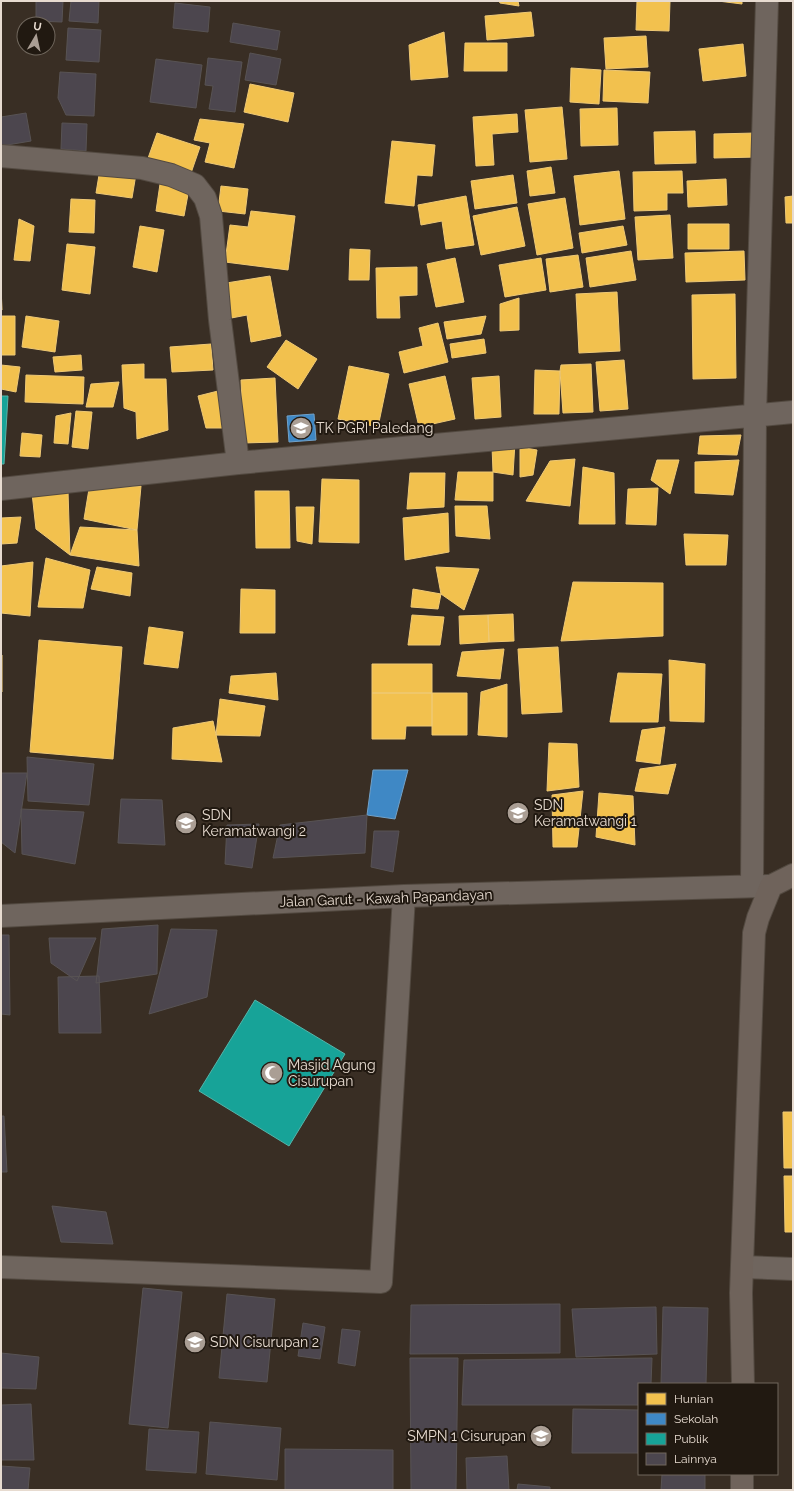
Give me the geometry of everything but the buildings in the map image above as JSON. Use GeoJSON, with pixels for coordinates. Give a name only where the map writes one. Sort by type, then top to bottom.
{"type":"FeatureCollection","features":[{"type":"Feature","properties":{"kind":"main road"},"geometry":{"type":"LineString","coordinates":[[743,1383],[741,1293],[754,933],[758,918],[776,881]]}},
{"type":"Feature","properties":{"kind":"main road"},"geometry":{"type":"LineString","coordinates":[[742,1475],[742,1490]]}},
{"type":"Feature","properties":{"kind":"street"},"geometry":{"type":"LineString","coordinates":[[767,1],[755,416],[776,881]]}},
{"type":"Feature","properties":{"kind":"street"},"geometry":{"type":"LineString","coordinates":[[1,156],[142,168],[172,175],[189,183],[195,186],[205,198],[211,216],[220,320],[238,463]]}},
{"type":"Feature","properties":{"kind":"street"},"geometry":{"type":"LineString","coordinates":[[1,489],[238,463],[793,412]]}},
{"type":"Feature","properties":{"kind":"street","name":"Jalan Garut - Kawah Papandayan"},"geometry":{"type":"LineString","coordinates":[[1,916],[404,896],[776,881]]}},
{"type":"Feature","properties":{"kind":"street"},"geometry":{"type":"LineString","coordinates":[[1,1266],[381,1282],[404,896]]}},
{"type":"Feature","properties":{"kind":"street"},"geometry":{"type":"LineString","coordinates":[[742,1267],[793,1269]]}},
{"type":"Feature","properties":{"kind":"place","name":"TK PGRI Paledang"},"geometry":{"type":"Point","coordinates":[301,428]}},
{"type":"Feature","properties":{"kind":"place","name":"SDN Keramatwangi 1"},"geometry":{"type":"Point","coordinates":[518,813]}},
{"type":"Feature","properties":{"kind":"place","name":"SDN Keramatwangi 2"},"geometry":{"type":"Point","coordinates":[186,823]}},
{"type":"Feature","properties":{"kind":"place","name":"Masjid Agung Cisurupan"},"geometry":{"type":"Point","coordinates":[272,1073]}},
{"type":"Feature","properties":{"kind":"place","name":"SDN Cisurupan 2"},"geometry":{"type":"Point","coordinates":[195,1342]}},
{"type":"Feature","properties":{"kind":"place","name":"SMPN 1 Cisurupan"},"geometry":{"type":"Point","coordinates":[541,1436]}}]}
